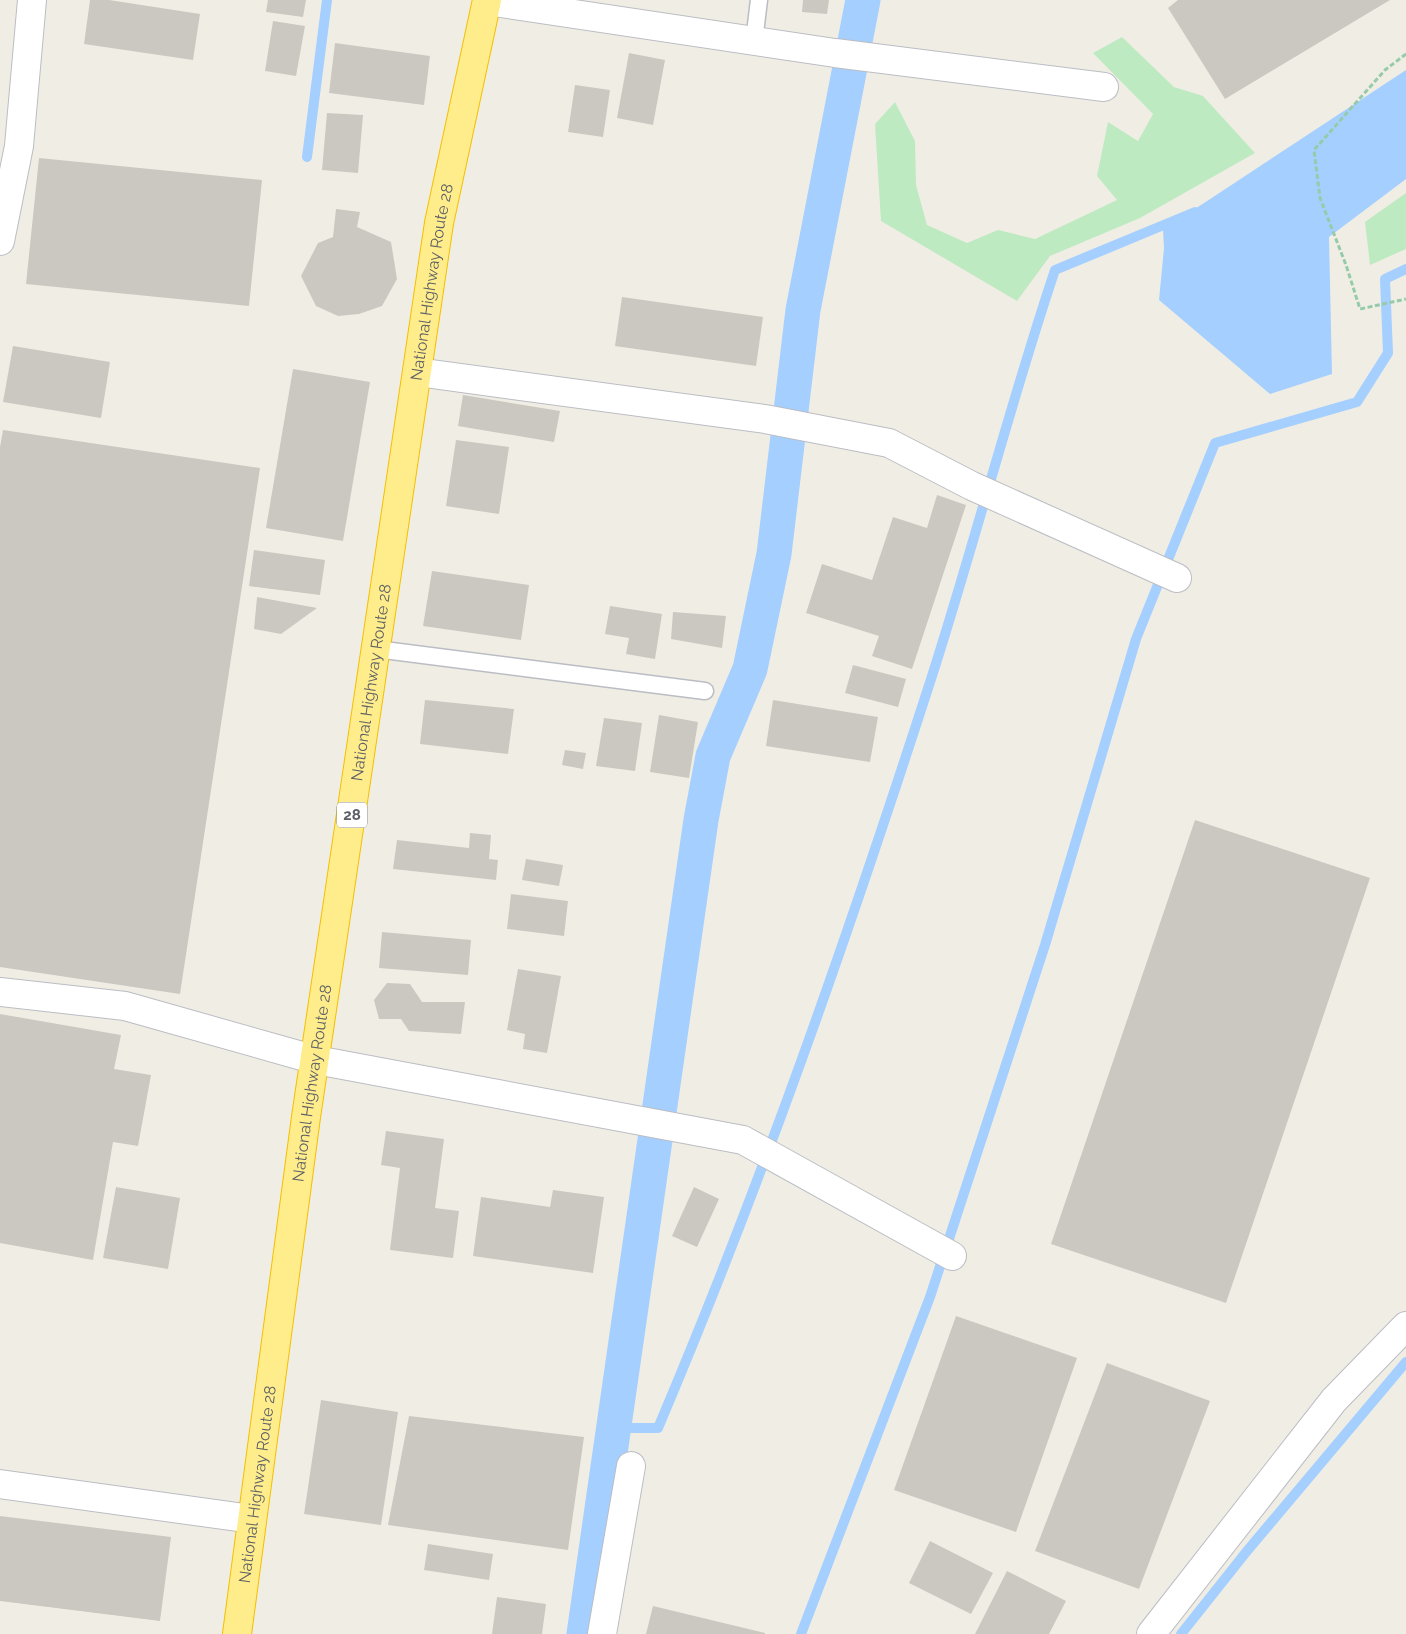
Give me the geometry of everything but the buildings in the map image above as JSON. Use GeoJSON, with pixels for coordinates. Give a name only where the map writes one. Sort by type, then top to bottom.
{"type":"FeatureCollection","features":[{"type":"Feature","properties":{"kind":"highway","name":"National Highway Route 28"},"geometry":{"type":"LineString","coordinates":[[237,1634],[316,1060],[439,223],[487,0]]}},
{"type":"Feature","properties":{"kind":"street"},"geometry":{"type":"LineString","coordinates":[[0,241],[19,146],[32,0]]}},
{"type":"Feature","properties":{"kind":"street"},"geometry":{"type":"LineString","coordinates":[[487,0],[835,53],[1104,87]]}},
{"type":"Feature","properties":{"kind":"street"},"geometry":{"type":"LineString","coordinates":[[417,372],[765,419],[890,443],[972,486],[1177,578]]}},
{"type":"Feature","properties":{"kind":"street"},"geometry":{"type":"LineString","coordinates":[[0,992],[125,1006],[316,1060],[743,1140],[952,1256]]}},
{"type":"Feature","properties":{"kind":"street"},"geometry":{"type":"LineString","coordinates":[[1151,1634],[1322,1415],[1406,1326]]}},
{"type":"Feature","properties":{"kind":"street"},"geometry":{"type":"LineString","coordinates":[[602,1634],[631,1466]]}},
{"type":"Feature","properties":{"kind":"street"},"geometry":{"type":"LineString","coordinates":[[0,1484],[252,1519]]}},
{"type":"Feature","properties":{"kind":"lane"},"geometry":{"type":"LineString","coordinates":[[754,41],[759,0]]}},
{"type":"Feature","properties":{"kind":"lane"},"geometry":{"type":"LineString","coordinates":[[376,649],[705,691]]}},
{"type":"Feature","properties":{"kind":"path"},"geometry":{"type":"LineString","coordinates":[[1406,54],[1385,70],[1314,150],[1320,198],[1360,309],[1406,299]]}},
{"type":"Feature","properties":{"kind":"green space"},"geometry":{"type":"Polygon","coordinates":[[[1122,37],[1174,87],[1203,96],[1255,153],[1140,218],[1050,256],[1017,301],[881,221],[875,124],[895,102],[915,141],[916,185],[927,225],[967,243],[998,230],[1035,239],[1117,200],[1097,176],[1108,122],[1138,141],[1153,114],[1093,53],[1122,37]]]}},
{"type":"Feature","properties":{"kind":"green space"},"geometry":{"type":"Polygon","coordinates":[[[1406,193],[1406,249],[1370,265],[1365,222],[1406,193]]]}},
{"type":"Feature","properties":{"kind":"water"},"geometry":{"type":"Polygon","coordinates":[[[1406,70],[1406,179],[1329,237],[1332,374],[1270,394],[1159,300],[1164,248],[1163,230],[1406,70]]]}},
{"type":"Feature","properties":{"kind":"waterway"},"geometry":{"type":"LineString","coordinates":[[307,157],[327,0]]}},
{"type":"Feature","properties":{"kind":"waterway"},"geometry":{"type":"LineString","coordinates":[[584,1634],[701,820],[713,756],[750,669],[774,554],[803,310],[863,0]]}},
{"type":"Feature","properties":{"kind":"waterway"},"geometry":{"type":"LineString","coordinates":[[613,1428],[658,1428],[769,1149],[837,961],[932,676],[1055,270],[1195,212]]}},
{"type":"Feature","properties":{"kind":"waterway"},"geometry":{"type":"LineString","coordinates":[[801,1634],[930,1297],[1045,945],[1136,639],[1215,443],[1357,402],[1388,353],[1385,279],[1406,269]]}},
{"type":"Feature","properties":{"kind":"waterway"},"geometry":{"type":"LineString","coordinates":[[1181,1634],[1247,1551],[1406,1362]]}}]}
